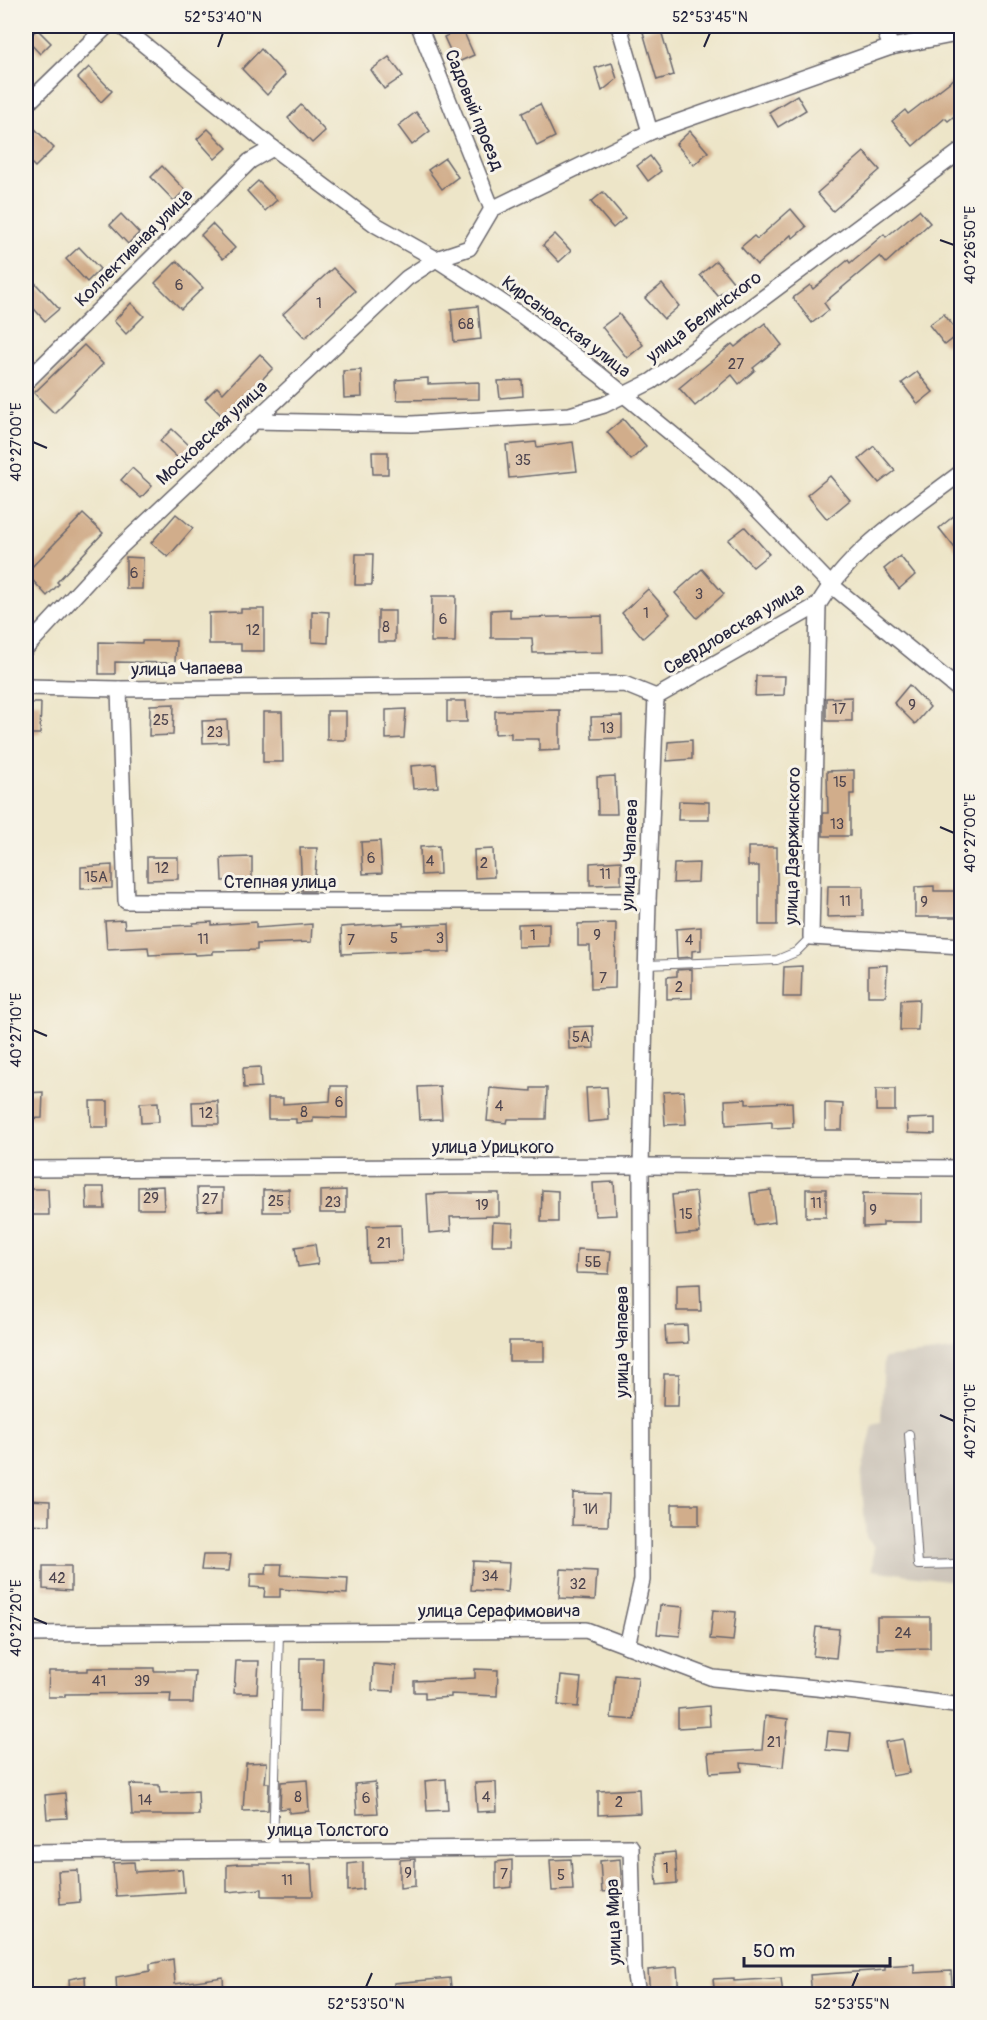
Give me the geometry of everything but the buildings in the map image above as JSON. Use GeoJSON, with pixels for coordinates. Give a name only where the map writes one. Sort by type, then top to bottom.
{"type":"FeatureCollection","features":[{"type":"Feature","properties":{"kind":"street"},"geometry":{"type":"LineString","coordinates":[[26,105],[107,26]]}},
{"type":"Feature","properties":{"kind":"street","name":"Кирсановская улица"},"geometry":{"type":"LineString","coordinates":[[121,26],[273,148],[376,225],[436,259],[524,317],[600,375],[733,484],[830,584],[962,693]]}},
{"type":"Feature","properties":{"kind":"street","name":"Садовый проезд"},"geometry":{"type":"LineString","coordinates":[[419,26],[492,209]]}},
{"type":"Feature","properties":{"kind":"street"},"geometry":{"type":"LineString","coordinates":[[619,26],[650,132]]}},
{"type":"Feature","properties":{"kind":"street"},"geometry":{"type":"LineString","coordinates":[[884,26],[891,47]]}},
{"type":"Feature","properties":{"kind":"street"},"geometry":{"type":"LineString","coordinates":[[436,259],[468,248],[492,209],[650,132],[891,47],[962,33]]}},
{"type":"Feature","properties":{"kind":"street","name":"Коллективная улица"},"geometry":{"type":"LineString","coordinates":[[26,382],[250,161],[273,148]]}},
{"type":"Feature","properties":{"kind":"street","name":"улица Белинского"},"geometry":{"type":"LineString","coordinates":[[253,421],[412,424],[570,415],[604,405],[652,381],[962,150]]}},
{"type":"Feature","properties":{"kind":"street","name":"Московская улица"},"geometry":{"type":"LineString","coordinates":[[26,648],[117,549],[407,278],[436,259]]}},
{"type":"Feature","properties":{"kind":"street","name":"Свердловская улица"},"geometry":{"type":"LineString","coordinates":[[656,697],[818,605],[830,584],[863,548],[962,472]]}},
{"type":"Feature","properties":{"kind":"street","name":"улица Дзержинского"},"geometry":{"type":"LineString","coordinates":[[818,605],[811,937],[962,946]]}},
{"type":"Feature","properties":{"kind":"street","name":"улица Чапаева"},"geometry":{"type":"LineString","coordinates":[[26,687],[119,689],[624,684],[656,697],[641,1166],[642,1580],[627,1646]]}},
{"type":"Feature","properties":{"kind":"street","name":"Степная улица"},"geometry":{"type":"LineString","coordinates":[[119,689],[126,901],[648,901]]}},
{"type":"Feature","properties":{"kind":"street","name":"улица Урицкого"},"geometry":{"type":"LineString","coordinates":[[26,1169],[641,1166],[962,1168]]}},
{"type":"Feature","properties":{"kind":"street","name":"улица Серафимовича"},"geometry":{"type":"LineString","coordinates":[[26,1634],[586,1630],[713,1678],[857,1692],[962,1707]]}},
{"type":"Feature","properties":{"kind":"street","name":"улица Толстого"},"geometry":{"type":"LineString","coordinates":[[26,1852],[631,1847]]}},
{"type":"Feature","properties":{"kind":"street","name":"улица Мира"},"geometry":{"type":"LineString","coordinates":[[631,1847],[634,1970],[638,1995]]}},
{"type":"Feature","properties":{"kind":"lane"},"geometry":{"type":"LineString","coordinates":[[646,965],[777,960],[796,952],[811,937]]}},
{"type":"Feature","properties":{"kind":"lane"},"geometry":{"type":"LineString","coordinates":[[909,1434],[918,1565],[962,1564]]}},
{"type":"Feature","properties":{"kind":"lane"},"geometry":{"type":"LineString","coordinates":[[273,1850],[279,1632]]}},
{"type":"Feature","properties":{"kind":"shaded area"},"geometry":{"type":"Polygon","coordinates":[[[961,1349],[961,1582],[872,1570],[874,1547],[866,1537],[861,1476],[873,1425],[881,1423],[884,1358],[961,1349]]]}},
{"type":"Feature","properties":{"kind":"shaded area"},"geometry":{"type":"Polygon","coordinates":[[[953,1776],[961,1776],[961,1906],[953,1776]]]}}]}
